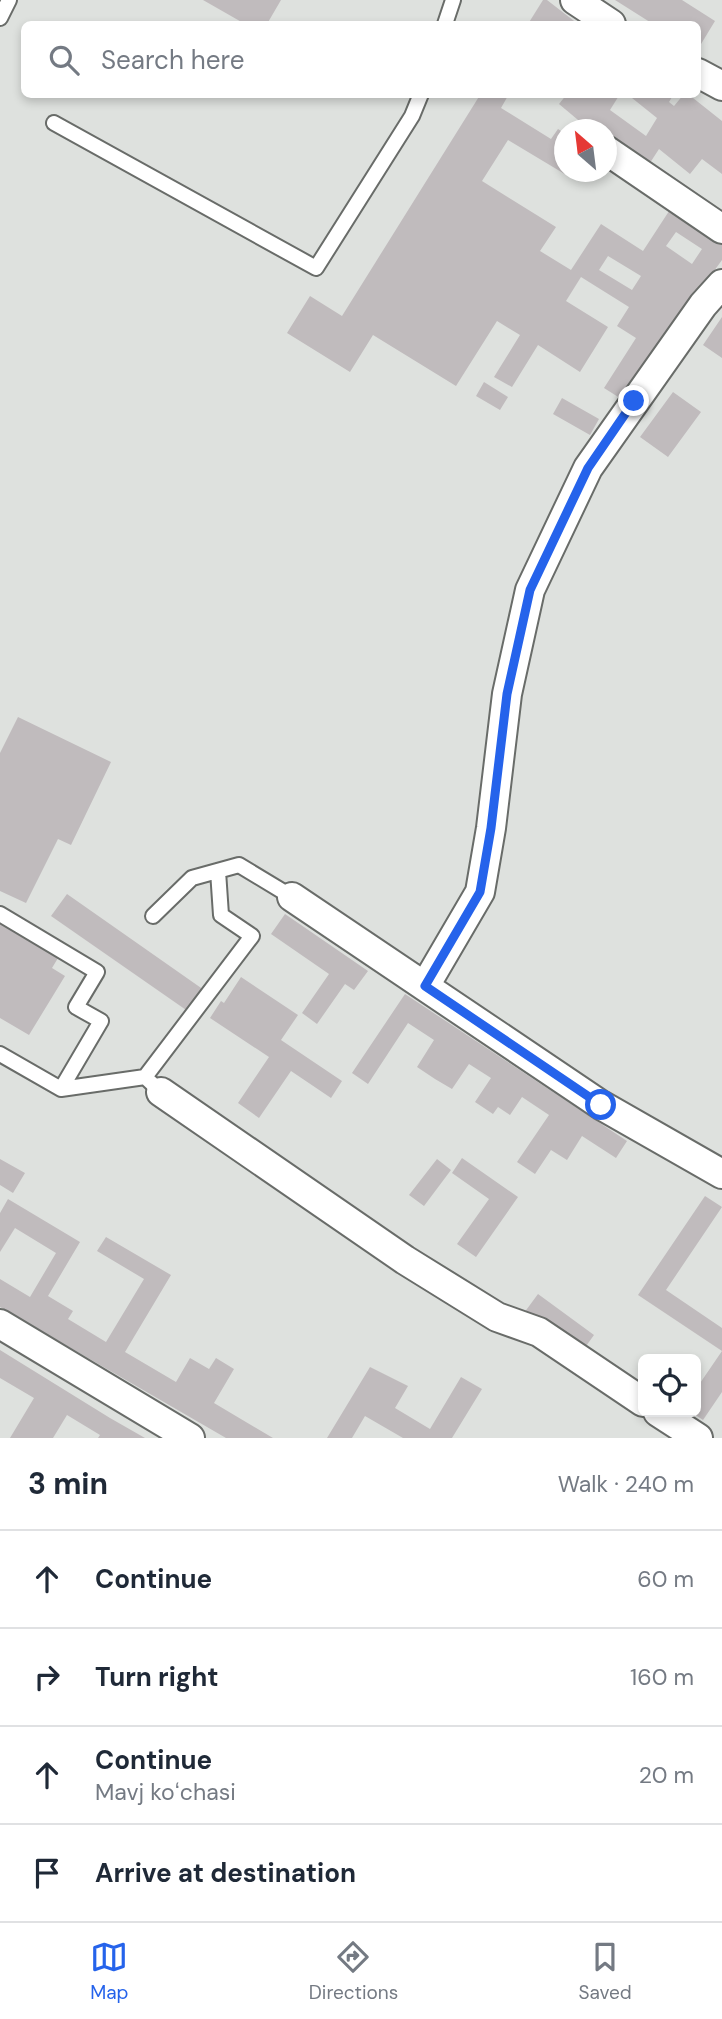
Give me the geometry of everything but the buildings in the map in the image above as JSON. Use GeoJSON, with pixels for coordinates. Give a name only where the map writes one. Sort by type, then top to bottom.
{"type":"FeatureCollection","features":[{"type":"Feature","properties":{"kind":"street"},"geometry":{"type":"LineString","coordinates":[[575,0],[606,21]]}},
{"type":"Feature","properties":{"kind":"street"},"geometry":{"type":"LineString","coordinates":[[701,76],[722,86]]}},
{"type":"Feature","properties":{"kind":"street"},"geometry":{"type":"LineString","coordinates":[[617,157],[722,229]]}},
{"type":"Feature","properties":{"kind":"street"},"geometry":{"type":"LineString","coordinates":[[425,986],[480,892],[491,828],[507,694],[530,590],[588,468],[703,305],[722,284]]}},
{"type":"Feature","properties":{"kind":"street"},"geometry":{"type":"LineString","coordinates":[[292,897],[601,1105],[722,1174]]}},
{"type":"Feature","properties":{"kind":"street"},"geometry":{"type":"LineString","coordinates":[[153,1084],[405,1260],[497,1317],[539,1332],[638,1399]]}},
{"type":"Feature","properties":{"kind":"street"},"geometry":{"type":"LineString","coordinates":[[0,1324],[190,1438]]}},
{"type":"Feature","properties":{"kind":"street"},"geometry":{"type":"LineString","coordinates":[[666,1417],[698,1438]]}},
{"type":"Feature","properties":{"kind":"lane"},"geometry":{"type":"LineString","coordinates":[[0,18],[9,0]]}},
{"type":"Feature","properties":{"kind":"lane"},"geometry":{"type":"LineString","coordinates":[[446,21],[453,0]]}},
{"type":"Feature","properties":{"kind":"lane"},"geometry":{"type":"LineString","coordinates":[[54,123],[316,268],[412,116],[419,98]]}},
{"type":"Feature","properties":{"kind":"lane"},"geometry":{"type":"LineString","coordinates":[[153,916],[192,878],[239,865],[292,897]]}},
{"type":"Feature","properties":{"kind":"lane"},"geometry":{"type":"LineString","coordinates":[[0,1054],[61,1090],[153,1084],[252,936],[221,915],[218,871]]}},
{"type":"Feature","properties":{"kind":"lane"},"geometry":{"type":"LineString","coordinates":[[0,914],[97,972],[76,1007],[101,1021],[61,1090]]}},
{"type":"Feature","properties":{"kind":"route"},"geometry":{"type":"LineString","coordinates":[[601,1105],[425,986],[480,892],[491,828],[507,694],[530,590],[588,468],[634,401]]}}]}
